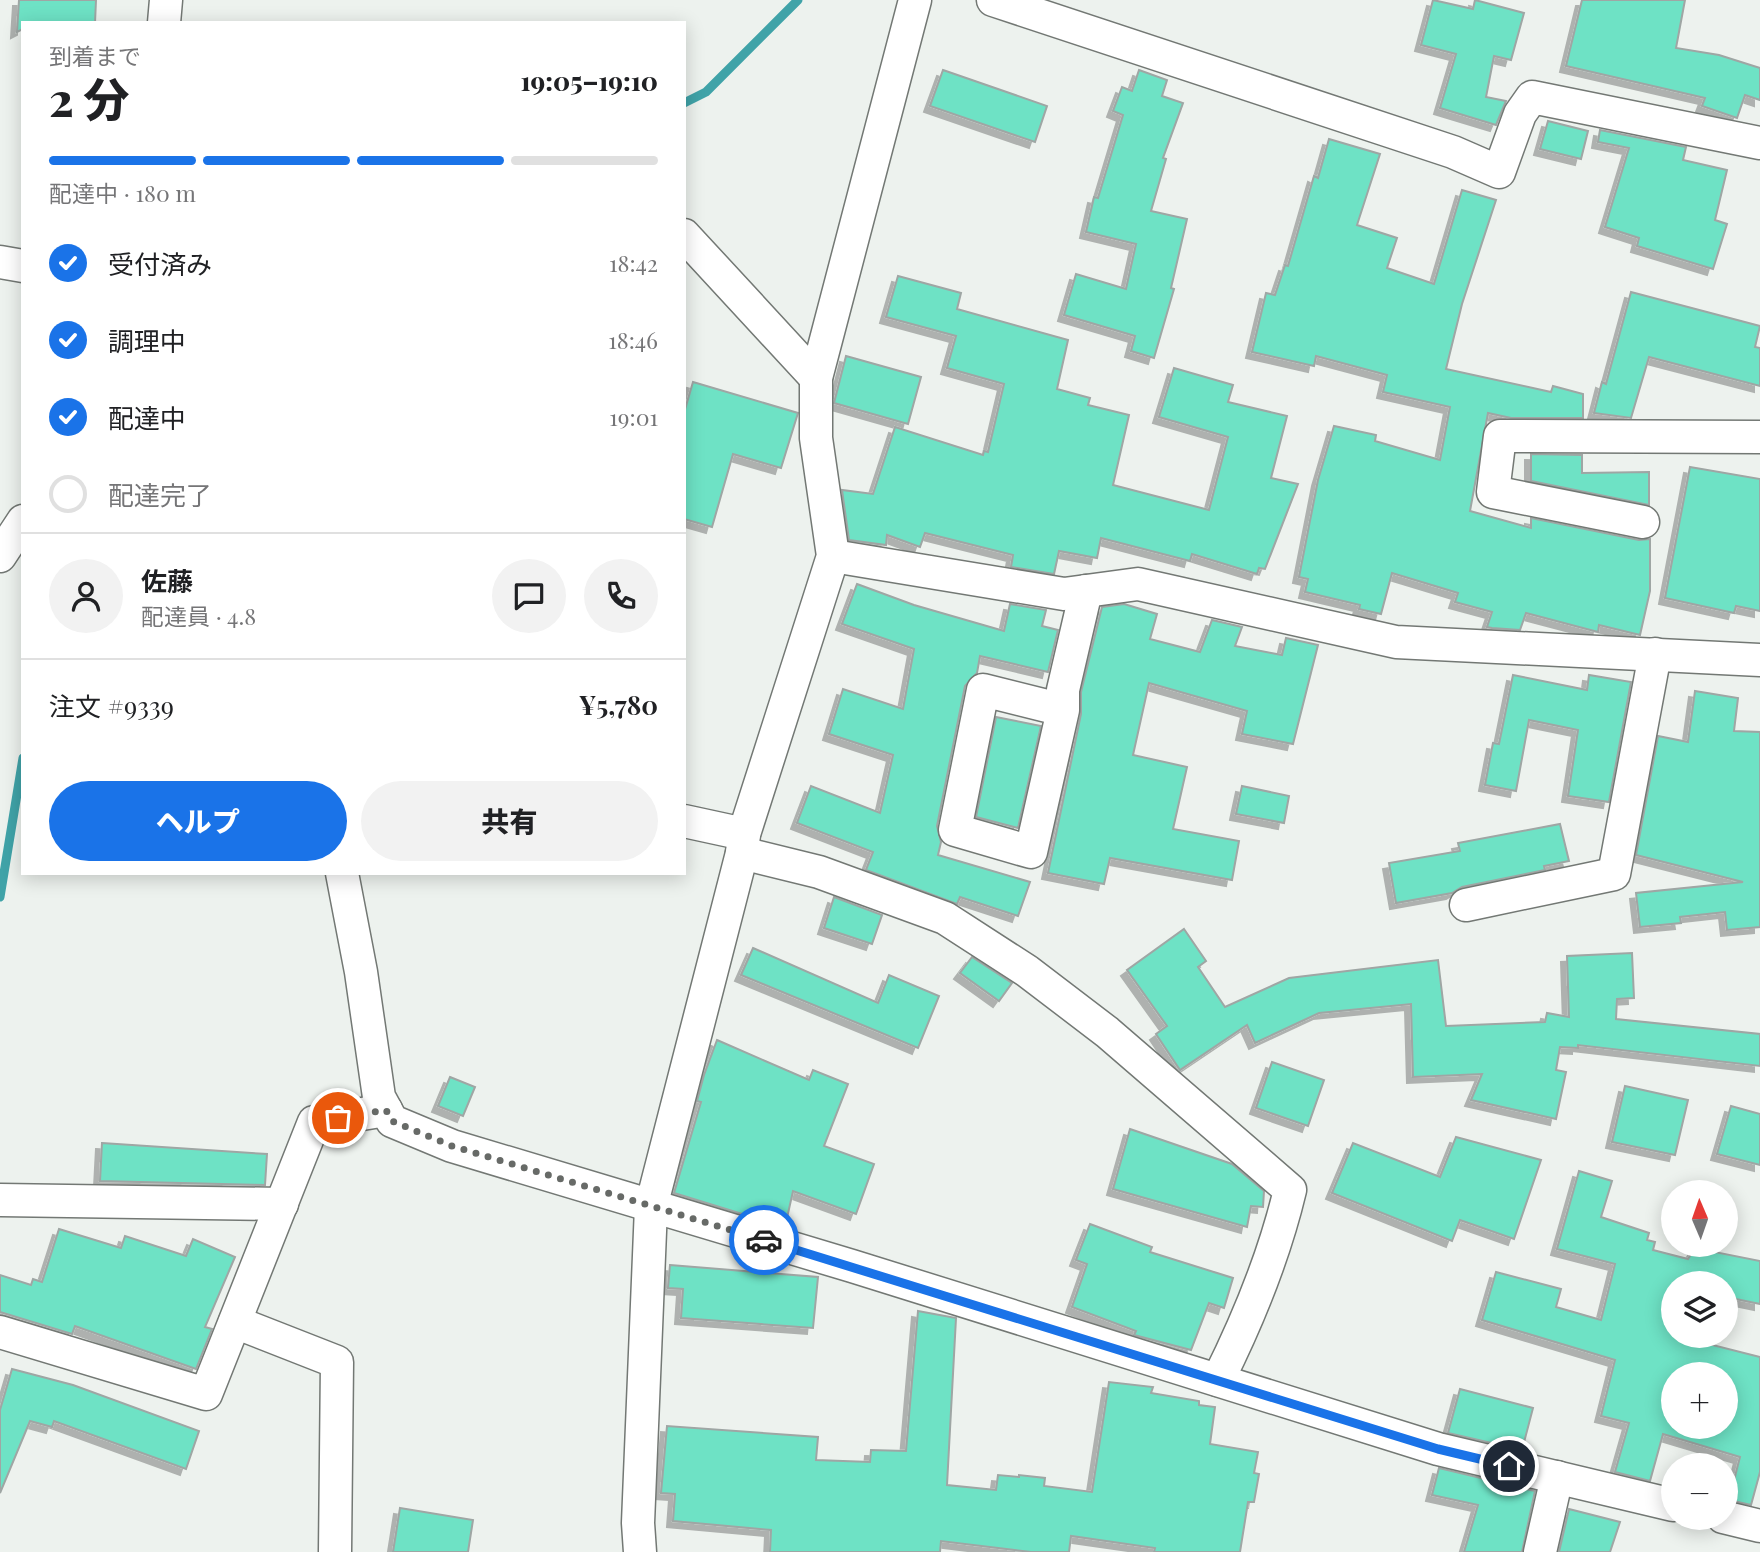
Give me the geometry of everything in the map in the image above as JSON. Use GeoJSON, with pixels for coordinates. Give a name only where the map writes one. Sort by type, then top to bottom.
{"type":"FeatureCollection","features":[{"type":"Feature","properties":{"kind":"street"},"geometry":{"type":"LineString","coordinates":[[164,21],[166,0]]}},
{"type":"Feature","properties":{"kind":"street"},"geometry":{"type":"LineString","coordinates":[[640,1552],[640,1484],[651,1207],[743,844],[833,556],[816,438],[816,377],[915,0]]}},
{"type":"Feature","properties":{"kind":"street"},"geometry":{"type":"LineString","coordinates":[[993,0],[1453,152],[1499,172],[1520,114],[1532,97],[1760,143]]}},
{"type":"Feature","properties":{"kind":"street"},"geometry":{"type":"LineString","coordinates":[[686,237],[816,377]]}},
{"type":"Feature","properties":{"kind":"street"},"geometry":{"type":"LineString","coordinates":[[0,262],[21,266]]}},
{"type":"Feature","properties":{"kind":"street"},"geometry":{"type":"LineString","coordinates":[[1643,522],[1493,492],[1500,436],[1760,437]]}},
{"type":"Feature","properties":{"kind":"street"},"geometry":{"type":"LineString","coordinates":[[0,556],[21,524]]}},
{"type":"Feature","properties":{"kind":"street"},"geometry":{"type":"LineString","coordinates":[[833,556],[1064,594],[1138,584],[1395,642],[1760,660]]}},
{"type":"Feature","properties":{"kind":"street"},"geometry":{"type":"LineString","coordinates":[[1063,710],[983,690],[955,830],[1031,852],[1063,710],[1063,690],[1086,591]]}},
{"type":"Feature","properties":{"kind":"street"},"geometry":{"type":"LineString","coordinates":[[1466,905],[1614,874],[1655,654]]}},
{"type":"Feature","properties":{"kind":"street"},"geometry":{"type":"LineString","coordinates":[[686,822],[945,918],[1027,971],[1107,1032],[1290,1190],[1279,1238],[1252,1312],[1219,1380]]}},
{"type":"Feature","properties":{"kind":"street"},"geometry":{"type":"LineString","coordinates":[[342,875],[361,972],[379,1097],[392,1121],[452,1146],[1438,1449],[1661,1502]]}},
{"type":"Feature","properties":{"kind":"street"},"geometry":{"type":"LineString","coordinates":[[0,1332],[206,1394],[314,1122],[386,1110]]}},
{"type":"Feature","properties":{"kind":"street"},"geometry":{"type":"LineString","coordinates":[[0,1200],[282,1204]]}},
{"type":"Feature","properties":{"kind":"street"},"geometry":{"type":"LineString","coordinates":[[235,1322],[337,1363],[335,1552]]}},
{"type":"Feature","properties":{"kind":"street"},"geometry":{"type":"LineString","coordinates":[[1539,1552],[1557,1478]]}},
{"type":"Feature","properties":{"kind":"street"},"geometry":{"type":"LineString","coordinates":[[1738,1521],[1760,1526]]}},
{"type":"Feature","properties":{"kind":"building"},"geometry":{"type":"Polygon","coordinates":[[[19,0],[96,0],[95,21],[21,21],[21,30],[17,32],[19,0]]]}},
{"type":"Feature","properties":{"kind":"building"},"geometry":{"type":"Polygon","coordinates":[[[1433,0],[1473,9],[1475,0],[1524,13],[1511,60],[1494,56],[1486,97],[1506,101],[1496,125],[1440,108],[1456,54],[1421,45],[1433,0]]]}},
{"type":"Feature","properties":{"kind":"building"},"geometry":{"type":"Polygon","coordinates":[[[1582,0],[1685,0],[1676,48],[1719,55],[1760,68],[1760,100],[1745,95],[1737,118],[1702,106],[1705,98],[1566,66],[1582,0]]]}},
{"type":"Feature","properties":{"kind":"building"},"geometry":{"type":"Polygon","coordinates":[[[943,70],[1047,106],[1035,142],[930,106],[943,70]]]}},
{"type":"Feature","properties":{"kind":"building"},"geometry":{"type":"Polygon","coordinates":[[[1139,70],[1167,80],[1162,96],[1183,103],[1163,158],[1166,159],[1151,211],[1187,219],[1171,288],[1174,289],[1154,358],[1131,351],[1135,336],[1064,315],[1076,274],[1126,289],[1136,244],[1086,232],[1094,197],[1098,198],[1123,115],[1113,111],[1122,87],[1132,91],[1139,70]]]}},
{"type":"Feature","properties":{"kind":"building"},"geometry":{"type":"Polygon","coordinates":[[[1548,121],[1588,131],[1581,159],[1540,149],[1548,121]]]}},
{"type":"Feature","properties":{"kind":"building"},"geometry":{"type":"Polygon","coordinates":[[[1600,130],[1686,147],[1683,160],[1727,170],[1715,220],[1727,224],[1713,269],[1637,246],[1639,238],[1605,227],[1629,148],[1598,142],[1600,130]]]}},
{"type":"Feature","properties":{"kind":"building"},"geometry":{"type":"Polygon","coordinates":[[[1329,139],[1380,154],[1357,225],[1397,238],[1387,268],[1434,284],[1462,190],[1496,200],[1462,304],[1446,369],[1551,392],[1553,386],[1583,394],[1583,418],[1511,418],[1488,413],[1470,511],[1531,528],[1531,518],[1639,540],[1650,539],[1650,591],[1640,635],[1599,625],[1598,632],[1526,613],[1520,630],[1487,627],[1492,612],[1455,602],[1458,593],[1392,573],[1381,614],[1359,609],[1360,605],[1305,592],[1308,579],[1299,577],[1318,480],[1334,426],[1376,435],[1375,441],[1440,460],[1450,407],[1383,392],[1387,375],[1316,356],[1314,366],[1252,352],[1266,293],[1275,295],[1285,265],[1288,266],[1314,176],[1318,178],[1329,139]]]}},
{"type":"Feature","properties":{"kind":"building"},"geometry":{"type":"Polygon","coordinates":[[[898,276],[961,293],[957,309],[1068,340],[1057,389],[1090,398],[1088,405],[1129,415],[1113,485],[1209,510],[1228,437],[1159,417],[1174,368],[1233,385],[1228,402],[1287,416],[1271,478],[1298,484],[1265,569],[1259,568],[1257,574],[1192,554],[1190,561],[1101,538],[1097,558],[1059,551],[1054,574],[1011,567],[1013,555],[925,533],[920,547],[887,535],[886,545],[849,540],[842,490],[873,494],[895,427],[983,455],[984,451],[988,452],[1004,384],[947,368],[956,336],[886,317],[898,276]]]}},
{"type":"Feature","properties":{"kind":"building"},"geometry":{"type":"Polygon","coordinates":[[[1631,292],[1760,326],[1755,347],[1760,348],[1760,386],[1649,357],[1631,418],[1594,413],[1602,382],[1606,384],[1631,292]]]}},
{"type":"Feature","properties":{"kind":"building"},"geometry":{"type":"Polygon","coordinates":[[[846,356],[921,377],[908,424],[834,403],[846,356]]]}},
{"type":"Feature","properties":{"kind":"building"},"geometry":{"type":"Polygon","coordinates":[[[693,382],[798,413],[781,468],[733,454],[712,527],[686,520],[686,406],[693,382]]]}},
{"type":"Feature","properties":{"kind":"building"},"geometry":{"type":"Polygon","coordinates":[[[1531,454],[1582,455],[1582,473],[1649,472],[1649,505],[1531,481],[1531,454]]]}},
{"type":"Feature","properties":{"kind":"building"},"geometry":{"type":"Polygon","coordinates":[[[1690,467],[1760,479],[1760,611],[1736,606],[1734,613],[1665,598],[1690,467]]]}},
{"type":"Feature","properties":{"kind":"building"},"geometry":{"type":"Polygon","coordinates":[[[857,584],[914,605],[1004,631],[1010,604],[1046,610],[1042,626],[1058,630],[1048,672],[980,656],[977,673],[965,686],[937,826],[941,842],[938,855],[1030,882],[1018,916],[960,897],[957,904],[866,870],[873,852],[797,823],[811,786],[880,813],[893,755],[829,734],[843,689],[903,709],[914,649],[842,624],[857,584]]]}},
{"type":"Feature","properties":{"kind":"building"},"geometry":{"type":"Polygon","coordinates":[[[1124,604],[1157,614],[1150,639],[1200,652],[1212,620],[1242,627],[1235,646],[1282,655],[1286,638],[1318,645],[1293,744],[1242,734],[1247,711],[1149,683],[1133,755],[1187,767],[1173,829],[1239,841],[1232,880],[1110,858],[1104,884],[1048,873],[1081,714],[1081,692],[1102,607],[1124,604]]]}},
{"type":"Feature","properties":{"kind":"building"},"geometry":{"type":"Polygon","coordinates":[[[1513,675],[1587,690],[1589,675],[1631,682],[1609,802],[1568,796],[1578,730],[1529,720],[1516,791],[1485,785],[1493,743],[1499,744],[1513,675]]]}},
{"type":"Feature","properties":{"kind":"building"},"geometry":{"type":"Polygon","coordinates":[[[1695,691],[1738,698],[1734,731],[1760,732],[1760,927],[1727,930],[1725,912],[1680,917],[1681,923],[1640,927],[1636,893],[1743,882],[1636,855],[1658,736],[1688,742],[1695,691]]]}},
{"type":"Feature","properties":{"kind":"building"},"geometry":{"type":"Polygon","coordinates":[[[996,717],[1041,726],[1018,828],[976,817],[996,717]]]}},
{"type":"Feature","properties":{"kind":"building"},"geometry":{"type":"Polygon","coordinates":[[[1242,786],[1289,796],[1284,823],[1236,814],[1242,786]]]}},
{"type":"Feature","properties":{"kind":"building"},"geometry":{"type":"Polygon","coordinates":[[[1560,824],[1569,861],[1544,866],[1545,870],[1462,887],[1452,893],[1396,903],[1389,863],[1460,851],[1458,843],[1560,824]]]}},
{"type":"Feature","properties":{"kind":"building"},"geometry":{"type":"Polygon","coordinates":[[[834,897],[882,915],[872,944],[824,928],[834,897]]]}},
{"type":"Feature","properties":{"kind":"building"},"geometry":{"type":"Polygon","coordinates":[[[1184,929],[1206,961],[1198,967],[1225,1007],[1289,978],[1438,960],[1446,1026],[1545,1022],[1547,1013],[1569,1017],[1567,956],[1632,953],[1634,998],[1617,999],[1616,1019],[1760,1034],[1760,1066],[1578,1045],[1578,1048],[1560,1047],[1556,1070],[1566,1072],[1556,1119],[1471,1100],[1482,1074],[1413,1077],[1411,1004],[1319,1013],[1255,1043],[1247,1025],[1180,1070],[1156,1034],[1167,1026],[1127,970],[1184,929]]]}},
{"type":"Feature","properties":{"kind":"building"},"geometry":{"type":"Polygon","coordinates":[[[753,948],[878,1003],[889,975],[939,996],[918,1048],[741,975],[753,948]]]}},
{"type":"Feature","properties":{"kind":"building"},"geometry":{"type":"Polygon","coordinates":[[[972,957],[1012,983],[999,1001],[960,973],[972,957]]]}},
{"type":"Feature","properties":{"kind":"building"},"geometry":{"type":"Polygon","coordinates":[[[717,1040],[809,1080],[813,1070],[848,1084],[824,1146],[874,1164],[856,1214],[793,1191],[785,1227],[674,1193],[701,1102],[697,1101],[704,1075],[717,1040]]]}},
{"type":"Feature","properties":{"kind":"building"},"geometry":{"type":"Polygon","coordinates":[[[1272,1062],[1324,1080],[1308,1126],[1256,1108],[1272,1062]]]}},
{"type":"Feature","properties":{"kind":"building"},"geometry":{"type":"Polygon","coordinates":[[[450,1077],[475,1087],[463,1116],[438,1106],[450,1077]]]}},
{"type":"Feature","properties":{"kind":"building"},"geometry":{"type":"Polygon","coordinates":[[[1625,1086],[1688,1100],[1675,1155],[1612,1142],[1625,1086]]]}},
{"type":"Feature","properties":{"kind":"building"},"geometry":{"type":"Polygon","coordinates":[[[1731,1106],[1760,1114],[1760,1165],[1717,1154],[1731,1106]]]}},
{"type":"Feature","properties":{"kind":"building"},"geometry":{"type":"Polygon","coordinates":[[[1130,1129],[1232,1164],[1264,1191],[1263,1207],[1251,1206],[1247,1227],[1113,1189],[1130,1129]]]}},
{"type":"Feature","properties":{"kind":"building"},"geometry":{"type":"Polygon","coordinates":[[[1456,1137],[1541,1160],[1514,1239],[1460,1220],[1452,1241],[1332,1193],[1353,1143],[1440,1177],[1456,1137]]]}},
{"type":"Feature","properties":{"kind":"building"},"geometry":{"type":"Polygon","coordinates":[[[102,1143],[267,1154],[265,1185],[100,1181],[102,1143]]]}},
{"type":"Feature","properties":{"kind":"building"},"geometry":{"type":"Polygon","coordinates":[[[1579,1171],[1612,1181],[1601,1217],[1649,1233],[1647,1240],[1655,1242],[1653,1250],[1661,1252],[1661,1257],[1688,1259],[1738,1257],[1760,1261],[1760,1304],[1738,1299],[1738,1271],[1661,1271],[1661,1348],[1724,1348],[1760,1357],[1760,1472],[1751,1505],[1738,1502],[1738,1453],[1727,1453],[1680,1439],[1738,1439],[1738,1362],[1661,1362],[1662,1439],[1650,1481],[1615,1472],[1629,1423],[1601,1416],[1615,1360],[1482,1320],[1496,1272],[1561,1289],[1556,1307],[1601,1320],[1615,1264],[1557,1249],[1579,1171]]]}},
{"type":"Feature","properties":{"kind":"building"},"geometry":{"type":"Polygon","coordinates":[[[1090,1224],[1152,1247],[1150,1252],[1233,1278],[1224,1308],[1209,1303],[1191,1350],[1134,1335],[1136,1331],[1072,1307],[1087,1264],[1076,1260],[1090,1224]]]}},
{"type":"Feature","properties":{"kind":"building"},"geometry":{"type":"Polygon","coordinates":[[[59,1229],[121,1248],[125,1236],[186,1256],[193,1239],[235,1257],[205,1327],[212,1329],[196,1369],[75,1326],[72,1334],[0,1312],[0,1275],[31,1285],[33,1279],[42,1282],[59,1229]]]}},
{"type":"Feature","properties":{"kind":"building"},"geometry":{"type":"Polygon","coordinates":[[[670,1265],[818,1277],[813,1328],[681,1318],[683,1289],[668,1288],[670,1265]]]}},
{"type":"Feature","properties":{"kind":"building"},"geometry":{"type":"Polygon","coordinates":[[[918,1311],[956,1318],[947,1485],[996,1490],[998,1475],[1019,1475],[1045,1478],[1044,1486],[1092,1492],[1109,1382],[1153,1387],[1151,1393],[1199,1401],[1199,1405],[1215,1407],[1210,1444],[1258,1452],[1254,1473],[1259,1474],[1254,1502],[1248,1502],[1240,1552],[1154,1552],[1155,1548],[1071,1536],[1069,1552],[1031,1552],[941,1541],[940,1552],[770,1552],[771,1530],[673,1521],[675,1494],[661,1493],[667,1426],[818,1437],[816,1460],[870,1462],[871,1450],[906,1451],[918,1311]]]}},
{"type":"Feature","properties":{"kind":"building"},"geometry":{"type":"Polygon","coordinates":[[[12,1369],[73,1385],[199,1431],[186,1469],[54,1421],[52,1427],[30,1421],[0,1493],[0,1410],[12,1369]]]}},
{"type":"Feature","properties":{"kind":"building"},"geometry":{"type":"Polygon","coordinates":[[[1460,1389],[1533,1408],[1522,1450],[1448,1433],[1460,1389]]]}},
{"type":"Feature","properties":{"kind":"building"},"geometry":{"type":"Polygon","coordinates":[[[1439,1468],[1535,1491],[1522,1552],[1464,1552],[1478,1505],[1432,1495],[1439,1468]]]}},
{"type":"Feature","properties":{"kind":"building"},"geometry":{"type":"Polygon","coordinates":[[[400,1508],[473,1520],[468,1552],[393,1552],[400,1508]]]}},
{"type":"Feature","properties":{"kind":"building"},"geometry":{"type":"Polygon","coordinates":[[[1569,1509],[1620,1522],[1610,1552],[1559,1552],[1569,1509]]]}},
{"type":"Feature","properties":{"kind":"waterway"},"geometry":{"type":"LineString","coordinates":[[686,102],[706,92],[798,0]]}},
{"type":"Feature","properties":{"kind":"waterway"},"geometry":{"type":"LineString","coordinates":[[0,897],[21,770]]}},
{"type":"Feature","properties":{"kind":"way so far"},"geometry":{"type":"LineString","coordinates":[[338,1118],[386,1110],[392,1121],[452,1146],[764,1240]]}},
{"type":"Feature","properties":{"kind":"route"},"geometry":{"type":"LineString","coordinates":[[764,1240],[1438,1449],[1509,1466]]}}]}
